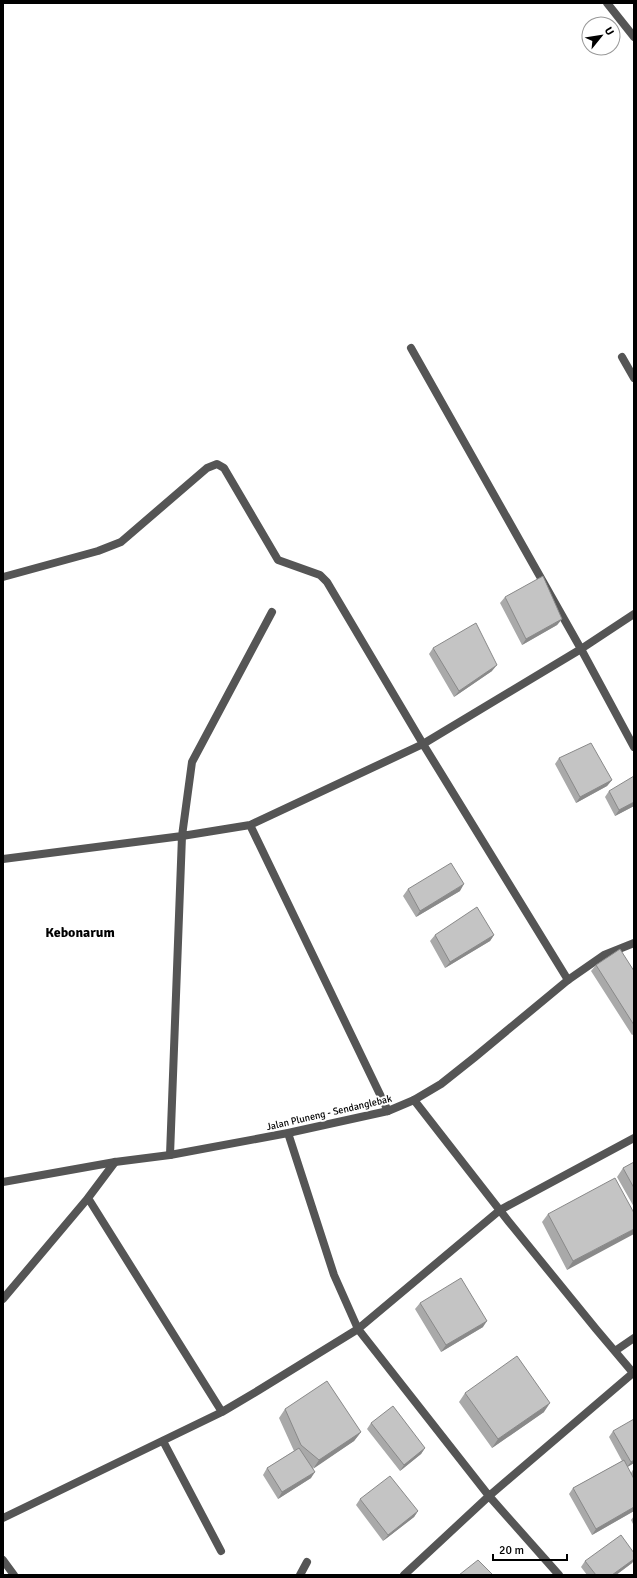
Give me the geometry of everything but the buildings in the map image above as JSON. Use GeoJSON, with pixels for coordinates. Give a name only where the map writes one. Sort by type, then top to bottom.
{"type":"FeatureCollection","features":[{"type":"Feature","properties":{"kind":"street"},"geometry":{"type":"LineString","coordinates":[[607,3],[634,37]]}},
{"type":"Feature","properties":{"kind":"street"},"geometry":{"type":"LineString","coordinates":[[411,348],[581,649],[634,748]]}},
{"type":"Feature","properties":{"kind":"street"},"geometry":{"type":"LineString","coordinates":[[622,357],[634,378]]}},
{"type":"Feature","properties":{"kind":"street"},"geometry":{"type":"LineString","coordinates":[[3,576],[98,551],[121,542],[207,468],[217,464],[224,468],[278,560],[320,575],[327,582],[423,744],[568,980]]}},
{"type":"Feature","properties":{"kind":"street"},"geometry":{"type":"LineString","coordinates":[[170,1155],[182,836],[192,762],[272,612]]}},
{"type":"Feature","properties":{"kind":"street"},"geometry":{"type":"LineString","coordinates":[[3,859],[182,836],[250,825],[423,744],[581,649],[634,614]]}},
{"type":"Feature","properties":{"kind":"street"},"geometry":{"type":"LineString","coordinates":[[250,825],[388,1110]]}},
{"type":"Feature","properties":{"kind":"street","name":"Jalan Pluneng - Sendanglebak"},"geometry":{"type":"LineString","coordinates":[[3,1182],[115,1162],[170,1155],[288,1133],[388,1110],[414,1100],[441,1084],[568,980],[604,955],[634,943]]}},
{"type":"Feature","properties":{"kind":"street"},"geometry":{"type":"LineString","coordinates":[[404,1575],[489,1496],[634,1373],[500,1210],[414,1100]]}},
{"type":"Feature","properties":{"kind":"street"},"geometry":{"type":"LineString","coordinates":[[288,1133],[334,1275],[358,1329],[489,1496],[559,1575]]}},
{"type":"Feature","properties":{"kind":"street"},"geometry":{"type":"LineString","coordinates":[[3,1518],[222,1412],[358,1329],[500,1210],[634,1138]]}},
{"type":"Feature","properties":{"kind":"street"},"geometry":{"type":"LineString","coordinates":[[3,1299],[88,1198],[115,1162]]}},
{"type":"Feature","properties":{"kind":"street"},"geometry":{"type":"LineString","coordinates":[[88,1198],[222,1412]]}},
{"type":"Feature","properties":{"kind":"street"},"geometry":{"type":"LineString","coordinates":[[615,1351],[634,1338]]}},
{"type":"Feature","properties":{"kind":"street"},"geometry":{"type":"LineString","coordinates":[[163,1441],[221,1551]]}},
{"type":"Feature","properties":{"kind":"street"},"geometry":{"type":"LineString","coordinates":[[3,1560],[14,1575]]}},
{"type":"Feature","properties":{"kind":"street"},"geometry":{"type":"LineString","coordinates":[[300,1575],[307,1562]]}},
{"type":"Feature","properties":{"kind":"district","name":"Kebonarum"},"geometry":{"type":"Point","coordinates":[80,932]}}]}
